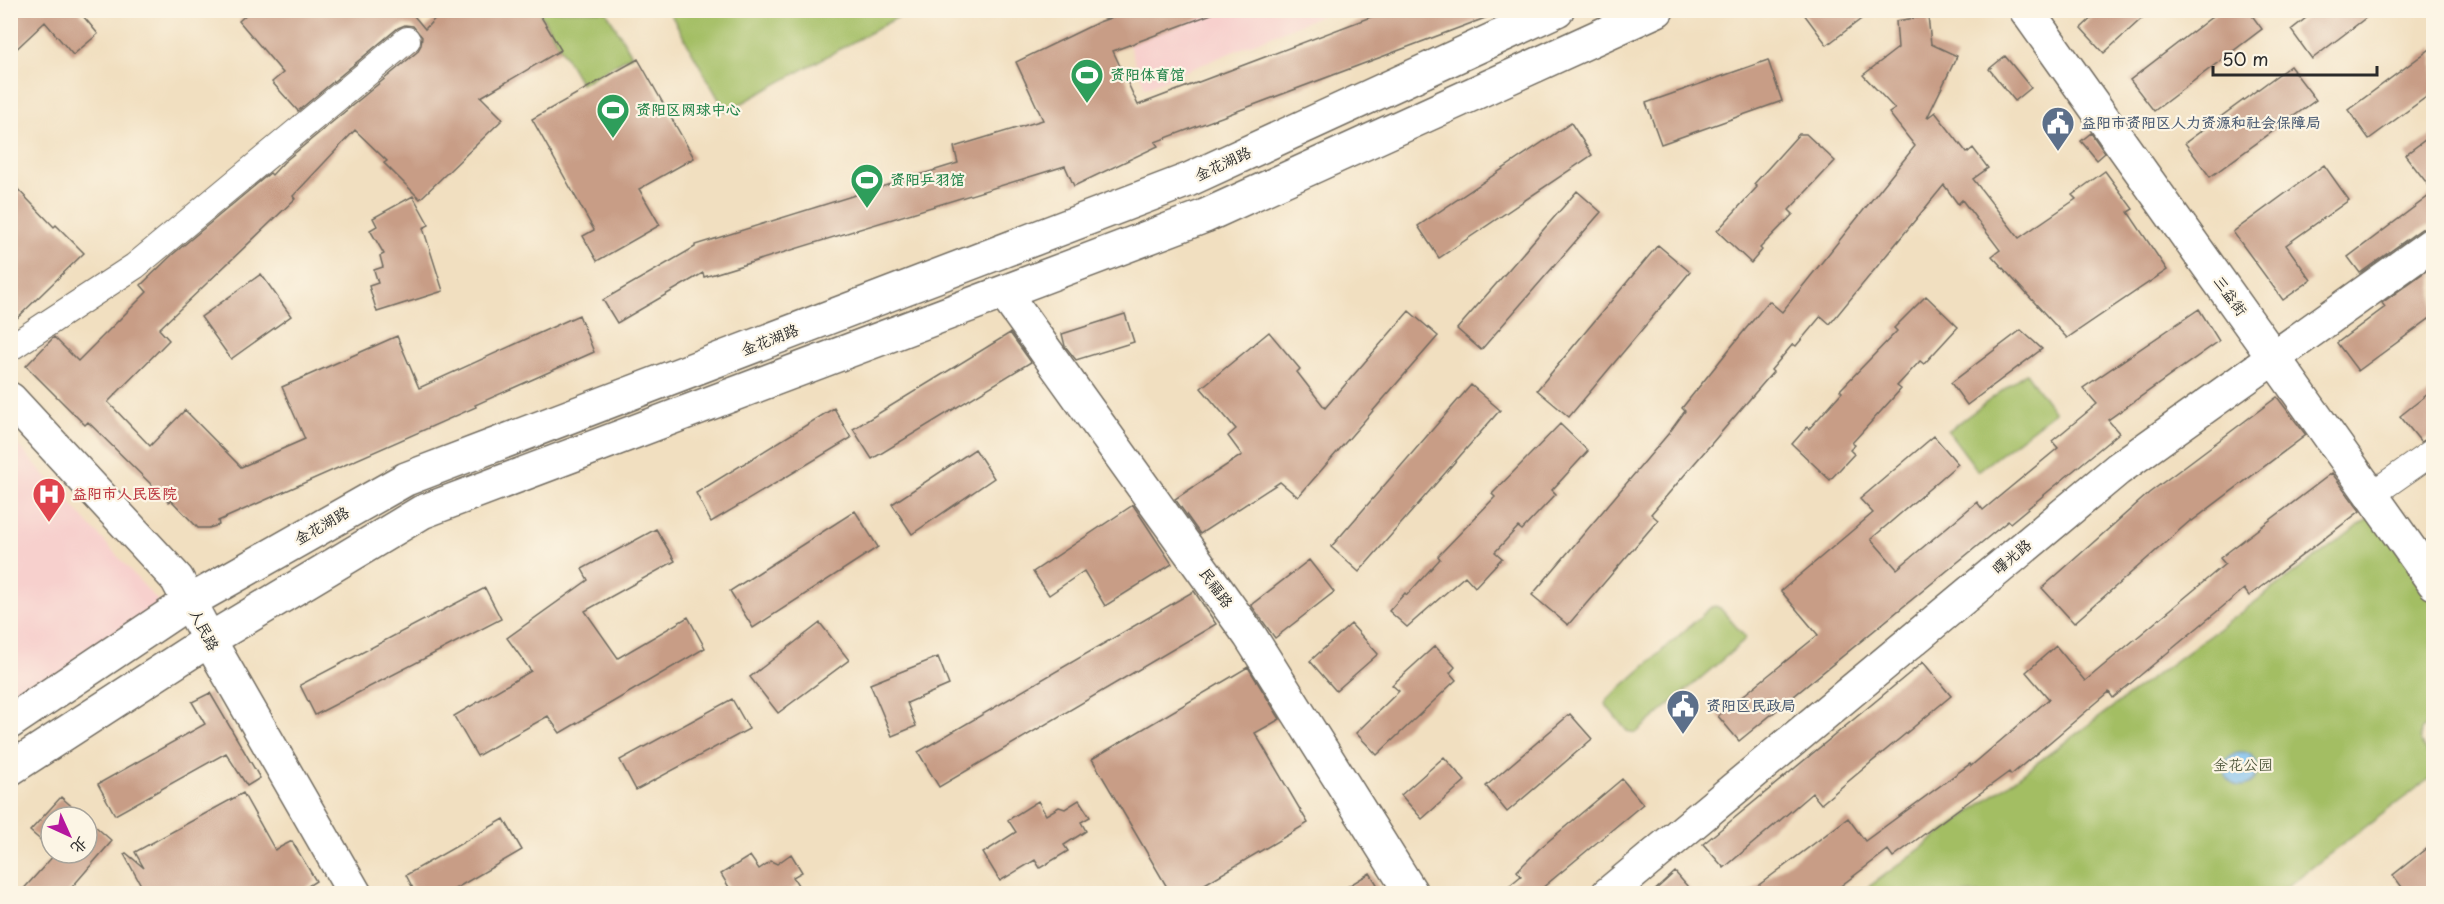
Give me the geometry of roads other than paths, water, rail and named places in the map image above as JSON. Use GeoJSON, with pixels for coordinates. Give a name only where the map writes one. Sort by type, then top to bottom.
{"type":"FeatureCollection","features":[{"type":"Feature","properties":{"kind":"main road","name":"金花湖路"},"geometry":{"type":"LineString","coordinates":[[10,722],[189,602],[405,479],[1188,180],[1557,10]]}},
{"type":"Feature","properties":{"kind":"main road"},"geometry":{"type":"LineString","coordinates":[[10,769],[209,640],[422,512],[1005,294],[1205,216],[1657,10]]}},
{"type":"Feature","properties":{"kind":"main road","name":"三益街"},"geometry":{"type":"LineString","coordinates":[[2026,10],[2433,583]]}},
{"type":"Feature","properties":{"kind":"main road","name":"曙光路"},"geometry":{"type":"LineString","coordinates":[[1608,894],[2118,469],[2433,243]]}},
{"type":"Feature","properties":{"kind":"main road","name":"民福路"},"geometry":{"type":"LineString","coordinates":[[1005,294],[1250,636],[1412,894]]}},
{"type":"Feature","properties":{"kind":"main road","name":"人民路"},"geometry":{"type":"LineString","coordinates":[[10,399],[177,579],[209,640],[356,894]]}},
{"type":"Feature","properties":{"kind":"street"},"geometry":{"type":"LineString","coordinates":[[10,348],[135,267],[407,40]]}},
{"type":"Feature","properties":{"kind":"street"},"geometry":{"type":"LineString","coordinates":[[2371,495],[2433,451]]}},
{"type":"Feature","properties":{"kind":"water"},"geometry":{"type":"Polygon","coordinates":[[[2241,752],[2253,757],[2258,769],[2253,781],[2241,786],[2229,781],[2224,769],[2229,757],[2241,752]]]}},
{"type":"Feature","properties":{"kind":"place","name":"资阳体育馆"},"geometry":{"type":"Point","coordinates":[1087,104]}},
{"type":"Feature","properties":{"kind":"place","name":"资阳区网球中心"},"geometry":{"type":"Point","coordinates":[613,139]}},
{"type":"Feature","properties":{"kind":"place","name":"益阳市资阳区人力资源和社会保障局"},"geometry":{"type":"Point","coordinates":[2058,152]}},
{"type":"Feature","properties":{"kind":"place","name":"资阳乒羽馆"},"geometry":{"type":"Point","coordinates":[867,209]}},
{"type":"Feature","properties":{"kind":"place","name":"益阳市人民医院"},"geometry":{"type":"Point","coordinates":[49,523]}},
{"type":"Feature","properties":{"kind":"place","name":"资阳区民政局"},"geometry":{"type":"Point","coordinates":[1683,735]}},
{"type":"Feature","properties":{"kind":"park label","name":"金花公园"},"geometry":{"type":"Point","coordinates":[2243,765]}}]}
